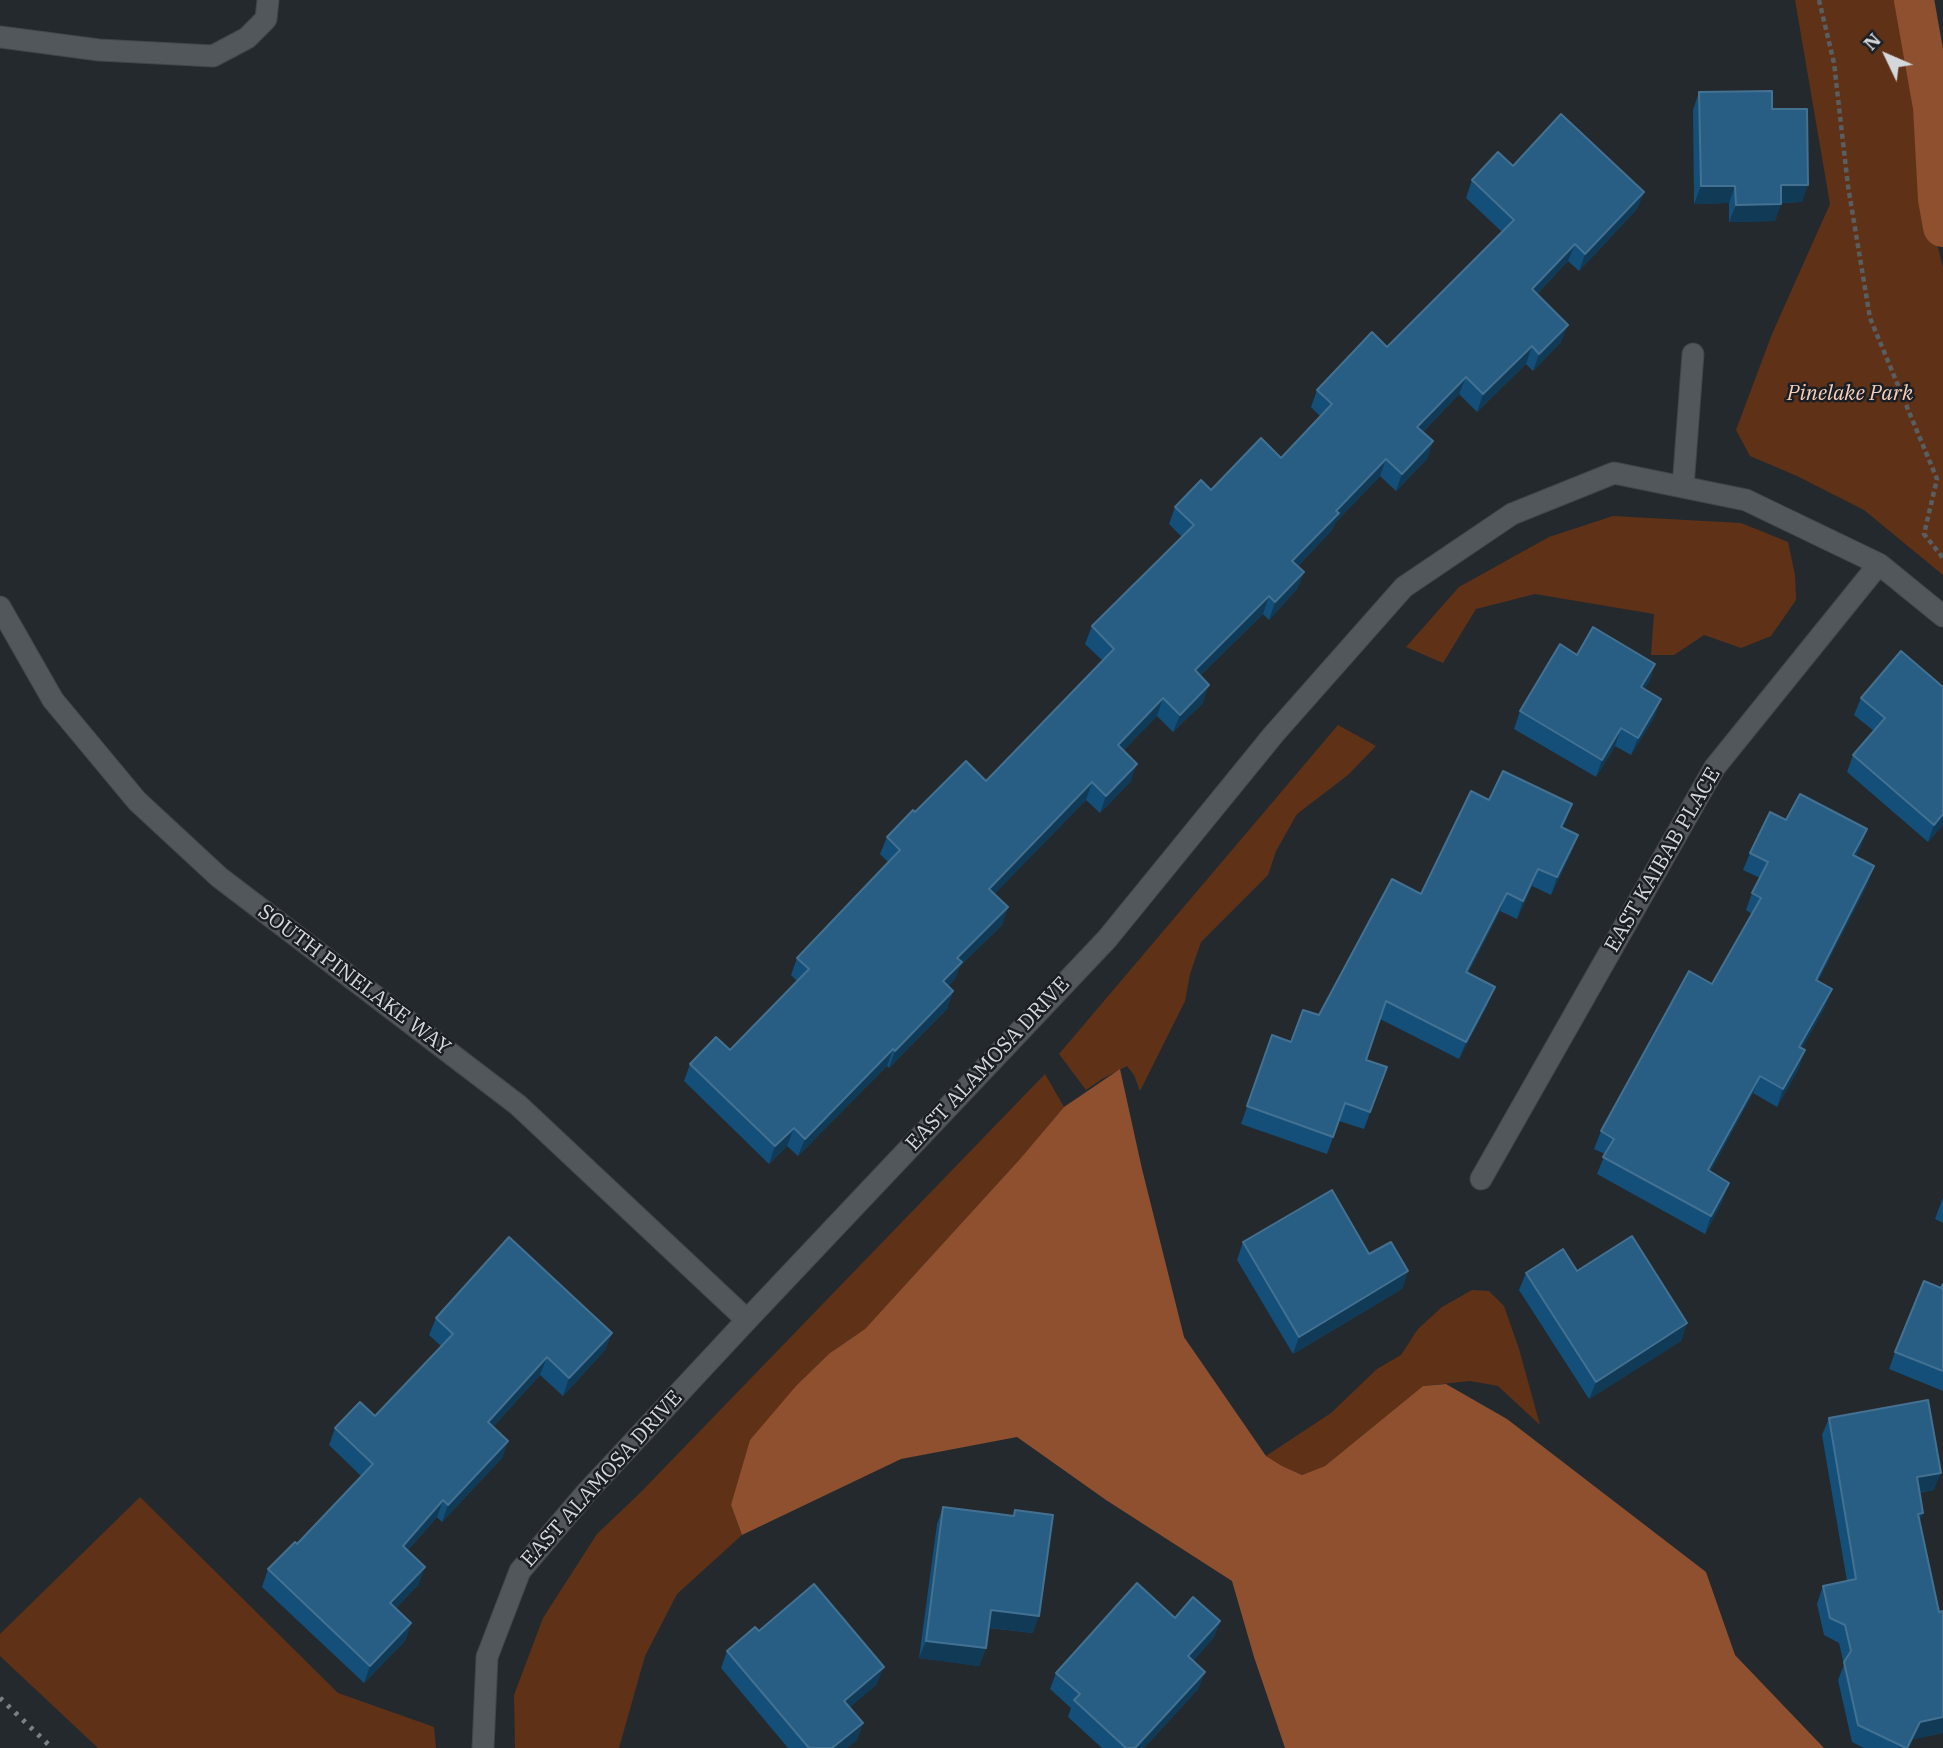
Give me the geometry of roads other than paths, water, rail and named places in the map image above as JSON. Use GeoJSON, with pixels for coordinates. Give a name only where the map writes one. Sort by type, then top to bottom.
{"type":"FeatureCollection","features":[{"type":"Feature","properties":{"kind":"street"},"geometry":{"type":"LineString","coordinates":[[0,37],[99,50],[213,56],[247,38],[266,19],[268,0]]}},
{"type":"Feature","properties":{"kind":"street"},"geometry":{"type":"LineString","coordinates":[[1693,354],[1683,487],[1746,500],[1879,564],[1943,615]]}},
{"type":"Feature","properties":{"kind":"street","name":"EAST ALAMOSA DRIVE"},"geometry":{"type":"LineString","coordinates":[[483,1748],[487,1657],[520,1571],[586,1493],[1107,939],[1274,734],[1404,587],[1512,513],[1614,473],[1683,487]]}},
{"type":"Feature","properties":{"kind":"street","name":"EAST KAIBAB PLACE"},"geometry":{"type":"LineString","coordinates":[[1480,1179],[1715,767],[1879,564]]}},
{"type":"Feature","properties":{"kind":"street","name":"SOUTH PINELAKE WAY"},"geometry":{"type":"LineString","coordinates":[[0,607],[53,699],[137,801],[219,877],[519,1105],[747,1320]]}},
{"type":"Feature","properties":{"kind":"waterway"},"geometry":{"type":"LineString","coordinates":[[1914,0],[1933,107],[1938,199],[1943,227]]}},
{"type":"Feature","properties":{"kind":"railway"},"geometry":{"type":"LineString","coordinates":[[0,1698],[52,1748]]}},
{"type":"Feature","properties":{"kind":"park label","name":"Pinelake Park"},"geometry":{"type":"Point","coordinates":[1850,394]}}]}
